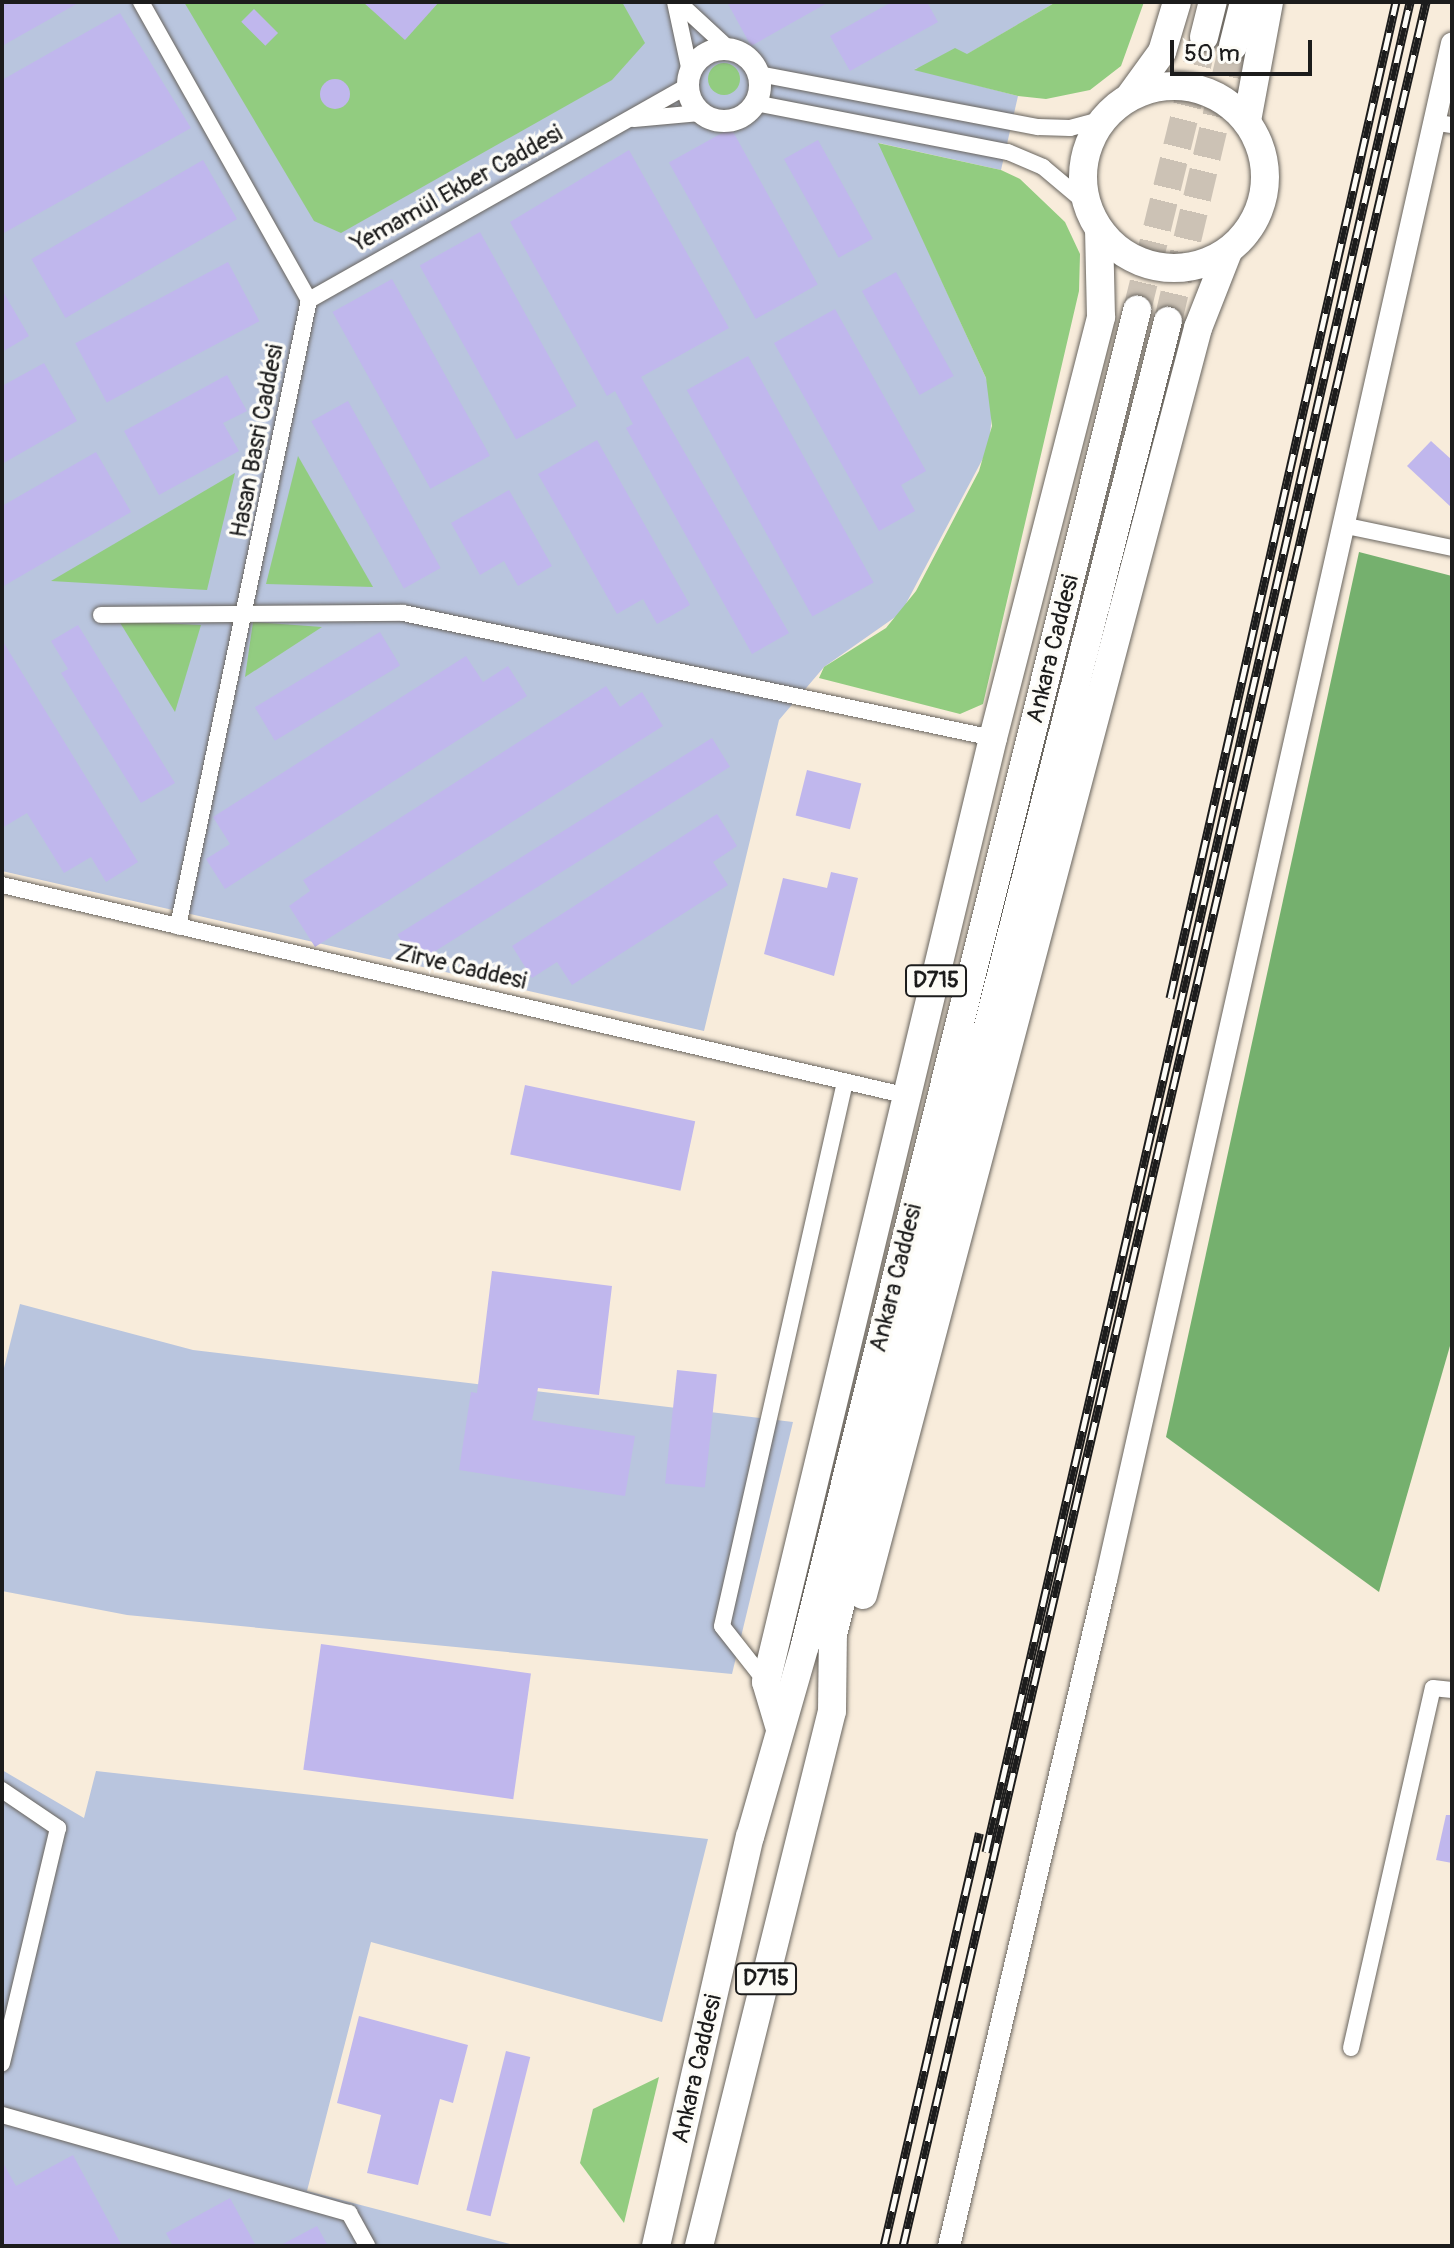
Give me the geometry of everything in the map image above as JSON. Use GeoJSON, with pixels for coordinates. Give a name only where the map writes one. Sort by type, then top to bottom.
{"type":"FeatureCollection","features":[{"type":"Feature","properties":{"kind":"highway"},"geometry":{"type":"LineString","coordinates":[[1114,110],[1176,86],[1203,90],[1228,102],[1247,121],[1262,147],[1264,191],[1249,232],[1228,252],[1202,265],[1159,267],[1119,251],[1099,231],[1087,204],[1083,166],[1114,110],[1141,86],[1162,52],[1177,2]]}},
{"type":"Feature","properties":{"kind":"highway"},"geometry":{"type":"LineString","coordinates":[[1204,37],[1213,2]]}},
{"type":"Feature","properties":{"kind":"highway"},"geometry":{"type":"LineString","coordinates":[[1233,46],[1244,2]]}},
{"type":"Feature","properties":{"kind":"highway"},"geometry":{"type":"LineString","coordinates":[[1247,121],[1269,2]]}},
{"type":"Feature","properties":{"kind":"highway","name":"D715"},"geometry":{"type":"LineString","coordinates":[[766,1682],[993,738],[1101,317],[1099,231]]}},
{"type":"Feature","properties":{"kind":"highway"},"geometry":{"type":"LineString","coordinates":[[832,1711],[1198,328],[1228,252]]}},
{"type":"Feature","properties":{"kind":"highway","name":"Ankara Caddesi"},"geometry":{"type":"LineString","coordinates":[[656,2246],[780,1729],[809,1629],[1137,310]]}},
{"type":"Feature","properties":{"kind":"highway","name":"Ankara Caddesi"},"geometry":{"type":"LineString","coordinates":[[699,2246],[832,1711],[833,1634],[1168,321]]}},
{"type":"Feature","properties":{"kind":"highway"},"geometry":{"type":"LineString","coordinates":[[766,1682],[780,1729]]}},
{"type":"Feature","properties":{"kind":"street"},"geometry":{"type":"LineString","coordinates":[[141,2],[309,300]]}},
{"type":"Feature","properties":{"kind":"street"},"geometry":{"type":"LineString","coordinates":[[676,2],[728,48],[746,56],[759,74],[1038,127],[1070,128],[1114,110]]}},
{"type":"Feature","properties":{"kind":"street"},"geometry":{"type":"LineString","coordinates":[[676,2],[688,79],[700,113],[716,120],[734,120],[755,103],[759,74]]}},
{"type":"Feature","properties":{"kind":"street"},"geometry":{"type":"LineString","coordinates":[[949,2246],[1106,1580],[1342,525],[1442,124],[1452,43]]}},
{"type":"Feature","properties":{"kind":"street"},"geometry":{"type":"LineString","coordinates":[[688,79],[705,54],[728,48]]}},
{"type":"Feature","properties":{"kind":"street","name":"Yemamül Ekber Caddesi"},"geometry":{"type":"LineString","coordinates":[[309,300],[629,119],[688,79]]}},
{"type":"Feature","properties":{"kind":"street"},"geometry":{"type":"LineString","coordinates":[[755,103],[1008,152],[1043,167],[1087,204]]}},
{"type":"Feature","properties":{"kind":"street","name":"Yemamül Ekber Caddesi"},"geometry":{"type":"LineString","coordinates":[[629,119],[700,113]]}},
{"type":"Feature","properties":{"kind":"street","name":"Hasan Basri Caddesi"},"geometry":{"type":"LineString","coordinates":[[178,926],[309,300]]}},
{"type":"Feature","properties":{"kind":"street"},"geometry":{"type":"LineString","coordinates":[[1342,525],[1452,548]]}},
{"type":"Feature","properties":{"kind":"street"},"geometry":{"type":"LineString","coordinates":[[101,615],[246,611],[403,613],[495,629],[993,738]]}},
{"type":"Feature","properties":{"kind":"street","name":"Zirve Caddesi"},"geometry":{"type":"LineString","coordinates":[[2,885],[908,1096]]}},
{"type":"Feature","properties":{"kind":"street"},"geometry":{"type":"LineString","coordinates":[[766,1682],[722,1626],[845,1082]]}},
{"type":"Feature","properties":{"kind":"street"},"geometry":{"type":"LineString","coordinates":[[1351,2048],[1433,1688],[1452,1690]]}},
{"type":"Feature","properties":{"kind":"street"},"geometry":{"type":"LineString","coordinates":[[2,1790],[58,1828],[2,2063]]}},
{"type":"Feature","properties":{"kind":"street"},"geometry":{"type":"LineString","coordinates":[[2,2115],[349,2213],[367,2246]]}},
{"type":"Feature","properties":{"kind":"shaded area"},"geometry":{"type":"Polygon","coordinates":[[[2,2],[1056,2],[966,55],[915,69],[1018,96],[1001,170],[879,143],[986,378],[993,402],[989,447],[901,613],[824,667],[779,720],[704,1031],[2,871],[2,2]]]}},
{"type":"Feature","properties":{"kind":"shaded area"},"geometry":{"type":"Polygon","coordinates":[[[20,1304],[193,1350],[793,1422],[732,1674],[127,1615],[2,1591],[2,1376],[20,1304]]]}},
{"type":"Feature","properties":{"kind":"shaded area"},"geometry":{"type":"Polygon","coordinates":[[[2,1770],[84,1818],[96,1771],[708,1839],[662,2022],[371,1942],[307,2191],[518,2246],[2,2246],[2,1770]]]}},
{"type":"Feature","properties":{"kind":"green space"},"geometry":{"type":"Polygon","coordinates":[[[184,2],[622,2],[645,43],[612,80],[341,233],[314,221],[184,2]]]}},
{"type":"Feature","properties":{"kind":"green space"},"geometry":{"type":"Polygon","coordinates":[[[1056,2],[1144,2],[1121,66],[1090,90],[1046,99],[1018,96],[914,70],[955,48],[967,54],[1056,2]]]}},
{"type":"Feature","properties":{"kind":"green space"},"geometry":{"type":"Polygon","coordinates":[[[724,63],[735,68],[740,79],[735,90],[724,95],[713,90],[708,79],[713,68],[724,63]]]}},
{"type":"Feature","properties":{"kind":"green space"},"geometry":{"type":"Polygon","coordinates":[[[878,143],[1001,170],[1020,179],[1065,222],[1080,254],[1079,291],[983,704],[960,714],[819,678],[824,667],[886,628],[916,591],[979,471],[992,426],[986,378],[878,143]]]}},
{"type":"Feature","properties":{"kind":"green space"},"geometry":{"type":"Polygon","coordinates":[[[298,456],[373,587],[266,584],[298,456]]]}},
{"type":"Feature","properties":{"kind":"green space"},"geometry":{"type":"Polygon","coordinates":[[[235,473],[207,590],[51,581],[235,473]]]}},
{"type":"Feature","properties":{"kind":"green space"},"geometry":{"type":"Polygon","coordinates":[[[1359,552],[1452,576],[1452,1339],[1379,1592],[1166,1437],[1359,552]]]}},
{"type":"Feature","properties":{"kind":"green space"},"geometry":{"type":"Polygon","coordinates":[[[119,621],[201,625],[175,712],[119,621]]]}},
{"type":"Feature","properties":{"kind":"green space"},"geometry":{"type":"Polygon","coordinates":[[[253,622],[322,627],[245,677],[253,622]]]}},
{"type":"Feature","properties":{"kind":"green space"},"geometry":{"type":"Polygon","coordinates":[[[659,2077],[624,2223],[580,2163],[593,2109],[659,2077]]]}},
{"type":"Feature","properties":{"kind":"building"},"geometry":{"type":"Polygon","coordinates":[[[2,2],[80,2],[2,46],[2,2]]]}},
{"type":"Feature","properties":{"kind":"building"},"geometry":{"type":"Polygon","coordinates":[[[363,2],[439,2],[405,40],[363,2]]]}},
{"type":"Feature","properties":{"kind":"building"},"geometry":{"type":"Polygon","coordinates":[[[727,2],[829,2],[751,46],[727,2]]]}},
{"type":"Feature","properties":{"kind":"building"},"geometry":{"type":"Polygon","coordinates":[[[892,2],[927,2],[938,22],[850,71],[830,36],[892,2]]]}},
{"type":"Feature","properties":{"kind":"building"},"geometry":{"type":"Polygon","coordinates":[[[254,9],[278,33],[265,46],[241,22],[254,9]]]}},
{"type":"Feature","properties":{"kind":"building"},"geometry":{"type":"Polygon","coordinates":[[[120,13],[191,128],[2,234],[2,80],[120,13]]]}},
{"type":"Feature","properties":{"kind":"building"},"geometry":{"type":"Polygon","coordinates":[[[335,79],[341,80],[349,88],[349,100],[341,108],[335,109],[329,108],[321,100],[320,94],[321,88],[329,80],[335,79]]]}},
{"type":"Feature","properties":{"kind":"building"},"geometry":{"type":"Polygon","coordinates":[[[731,128],[818,285],[756,319],[669,162],[731,128]]]}},
{"type":"Feature","properties":{"kind":"building"},"geometry":{"type":"Polygon","coordinates":[[[818,140],[873,239],[839,258],[784,159],[818,140]]]}},
{"type":"Feature","properties":{"kind":"building"},"geometry":{"type":"Polygon","coordinates":[[[629,150],[729,328],[641,377],[789,633],[752,654],[626,428],[633,424],[615,391],[607,396],[510,222],[629,150]]]}},
{"type":"Feature","properties":{"kind":"building"},"geometry":{"type":"Polygon","coordinates":[[[203,160],[237,219],[66,318],[32,259],[203,160]]]}},
{"type":"Feature","properties":{"kind":"building"},"geometry":{"type":"Polygon","coordinates":[[[480,232],[576,406],[516,440],[420,265],[480,232]]]}},
{"type":"Feature","properties":{"kind":"building"},"geometry":{"type":"Polygon","coordinates":[[[228,262],[259,321],[107,402],[75,343],[228,262]]]}},
{"type":"Feature","properties":{"kind":"building"},"geometry":{"type":"Polygon","coordinates":[[[896,272],[954,376],[920,395],[862,291],[896,272]]]}},
{"type":"Feature","properties":{"kind":"building"},"geometry":{"type":"Polygon","coordinates":[[[392,279],[490,456],[430,489],[333,312],[392,279]]]}},
{"type":"Feature","properties":{"kind":"building"},"geometry":{"type":"Polygon","coordinates":[[[2,290],[29,336],[2,352],[2,290]]]}},
{"type":"Feature","properties":{"kind":"building"},"geometry":{"type":"Polygon","coordinates":[[[835,309],[926,471],[901,485],[915,511],[879,531],[774,343],[835,309]]]}},
{"type":"Feature","properties":{"kind":"building"},"geometry":{"type":"Polygon","coordinates":[[[748,356],[874,583],[812,616],[687,390],[748,356]]]}},
{"type":"Feature","properties":{"kind":"building"},"geometry":{"type":"Polygon","coordinates":[[[44,363],[77,421],[2,464],[2,386],[44,363]]]}},
{"type":"Feature","properties":{"kind":"building"},"geometry":{"type":"Polygon","coordinates":[[[227,375],[247,411],[223,423],[239,451],[159,495],[124,431],[227,375]]]}},
{"type":"Feature","properties":{"kind":"building"},"geometry":{"type":"Polygon","coordinates":[[[348,401],[441,568],[404,588],[311,421],[348,401]]]}},
{"type":"Feature","properties":{"kind":"building"},"geometry":{"type":"Polygon","coordinates":[[[597,440],[690,605],[657,624],[643,599],[617,614],[538,474],[597,440]]]}},
{"type":"Feature","properties":{"kind":"building"},"geometry":{"type":"Polygon","coordinates":[[[1431,441],[1452,460],[1452,508],[1407,466],[1431,441]]]}},
{"type":"Feature","properties":{"kind":"building"},"geometry":{"type":"Polygon","coordinates":[[[96,452],[131,512],[2,587],[2,506],[96,452]]]}},
{"type":"Feature","properties":{"kind":"building"},"geometry":{"type":"Polygon","coordinates":[[[509,490],[552,566],[518,586],[504,561],[480,575],[451,523],[509,490]]]}},
{"type":"Feature","properties":{"kind":"building"},"geometry":{"type":"Polygon","coordinates":[[[78,625],[175,783],[141,803],[61,673],[68,669],[51,641],[78,625]]]}},
{"type":"Feature","properties":{"kind":"building"},"geometry":{"type":"Polygon","coordinates":[[[380,632],[400,665],[275,741],[255,707],[380,632]]]}},
{"type":"Feature","properties":{"kind":"building"},"geometry":{"type":"Polygon","coordinates":[[[2,640],[138,862],[106,882],[91,857],[64,873],[27,813],[2,828],[2,640]]]}},
{"type":"Feature","properties":{"kind":"building"},"geometry":{"type":"Polygon","coordinates":[[[466,656],[483,682],[508,666],[527,696],[225,889],[206,859],[230,844],[213,817],[466,656]]]}},
{"type":"Feature","properties":{"kind":"building"},"geometry":{"type":"Polygon","coordinates":[[[606,686],[620,707],[642,692],[663,726],[315,947],[289,906],[310,891],[303,880],[606,686]]]}},
{"type":"Feature","properties":{"kind":"building"},"geometry":{"type":"Polygon","coordinates":[[[712,738],[730,767],[415,963],[397,935],[712,738]]]}},
{"type":"Feature","properties":{"kind":"building"},"geometry":{"type":"Polygon","coordinates":[[[807,770],[861,784],[850,829],[796,816],[807,770]]]}},
{"type":"Feature","properties":{"kind":"building"},"geometry":{"type":"Polygon","coordinates":[[[717,814],[737,846],[713,862],[728,885],[572,985],[557,962],[532,978],[512,946],[717,814]]]}},
{"type":"Feature","properties":{"kind":"building"},"geometry":{"type":"Polygon","coordinates":[[[831,872],[858,878],[834,976],[764,954],[783,878],[827,888],[831,872]]]}},
{"type":"Feature","properties":{"kind":"building"},"geometry":{"type":"Polygon","coordinates":[[[525,1085],[695,1121],[680,1191],[510,1154],[525,1085]]]}},
{"type":"Feature","properties":{"kind":"building"},"geometry":{"type":"Polygon","coordinates":[[[492,1271],[612,1286],[599,1395],[538,1388],[532,1420],[635,1436],[625,1496],[459,1470],[471,1392],[477,1393],[492,1271]]]}},
{"type":"Feature","properties":{"kind":"building"},"geometry":{"type":"Polygon","coordinates":[[[677,1370],[717,1374],[705,1488],[665,1483],[677,1370]]]}},
{"type":"Feature","properties":{"kind":"building"},"geometry":{"type":"Polygon","coordinates":[[[321,1644],[531,1674],[513,1799],[303,1770],[321,1644]]]}},
{"type":"Feature","properties":{"kind":"building"},"geometry":{"type":"Polygon","coordinates":[[[1446,1815],[1452,1815],[1452,1863],[1436,1860],[1446,1815]]]}},
{"type":"Feature","properties":{"kind":"building"},"geometry":{"type":"Polygon","coordinates":[[[359,2016],[468,2045],[453,2103],[440,2099],[418,2185],[367,2173],[381,2115],[337,2103],[359,2016]]]}},
{"type":"Feature","properties":{"kind":"building"},"geometry":{"type":"Polygon","coordinates":[[[506,2051],[530,2057],[491,2216],[466,2210],[506,2051]]]}},
{"type":"Feature","properties":{"kind":"building"},"geometry":{"type":"Polygon","coordinates":[[[73,2155],[122,2246],[2,2246],[2,2161],[16,2186],[73,2155]]]}},
{"type":"Feature","properties":{"kind":"building"},"geometry":{"type":"Polygon","coordinates":[[[230,2198],[256,2246],[173,2246],[166,2233],[230,2198]]]}},
{"type":"Feature","properties":{"kind":"building"},"geometry":{"type":"Polygon","coordinates":[[[317,2226],[328,2246],[279,2246],[317,2226]]]}},
{"type":"Feature","properties":{"kind":"tunnel"},"geometry":{"type":"LineString","coordinates":[[1137,310],[1204,37]]}},
{"type":"Feature","properties":{"kind":"tunnel"},"geometry":{"type":"LineString","coordinates":[[1168,321],[1233,46]]}},
{"type":"Feature","properties":{"kind":"railway"},"geometry":{"type":"LineString","coordinates":[[1170,998],[1396,2]]}},
{"type":"Feature","properties":{"kind":"railway"},"geometry":{"type":"LineString","coordinates":[[986,1852],[1410,2]]}},
{"type":"Feature","properties":{"kind":"railway"},"geometry":{"type":"LineString","coordinates":[[903,2246],[1426,2]]}},
{"type":"Feature","properties":{"kind":"railway"},"geometry":{"type":"LineString","coordinates":[[884,2246],[979,1833]]}}]}
